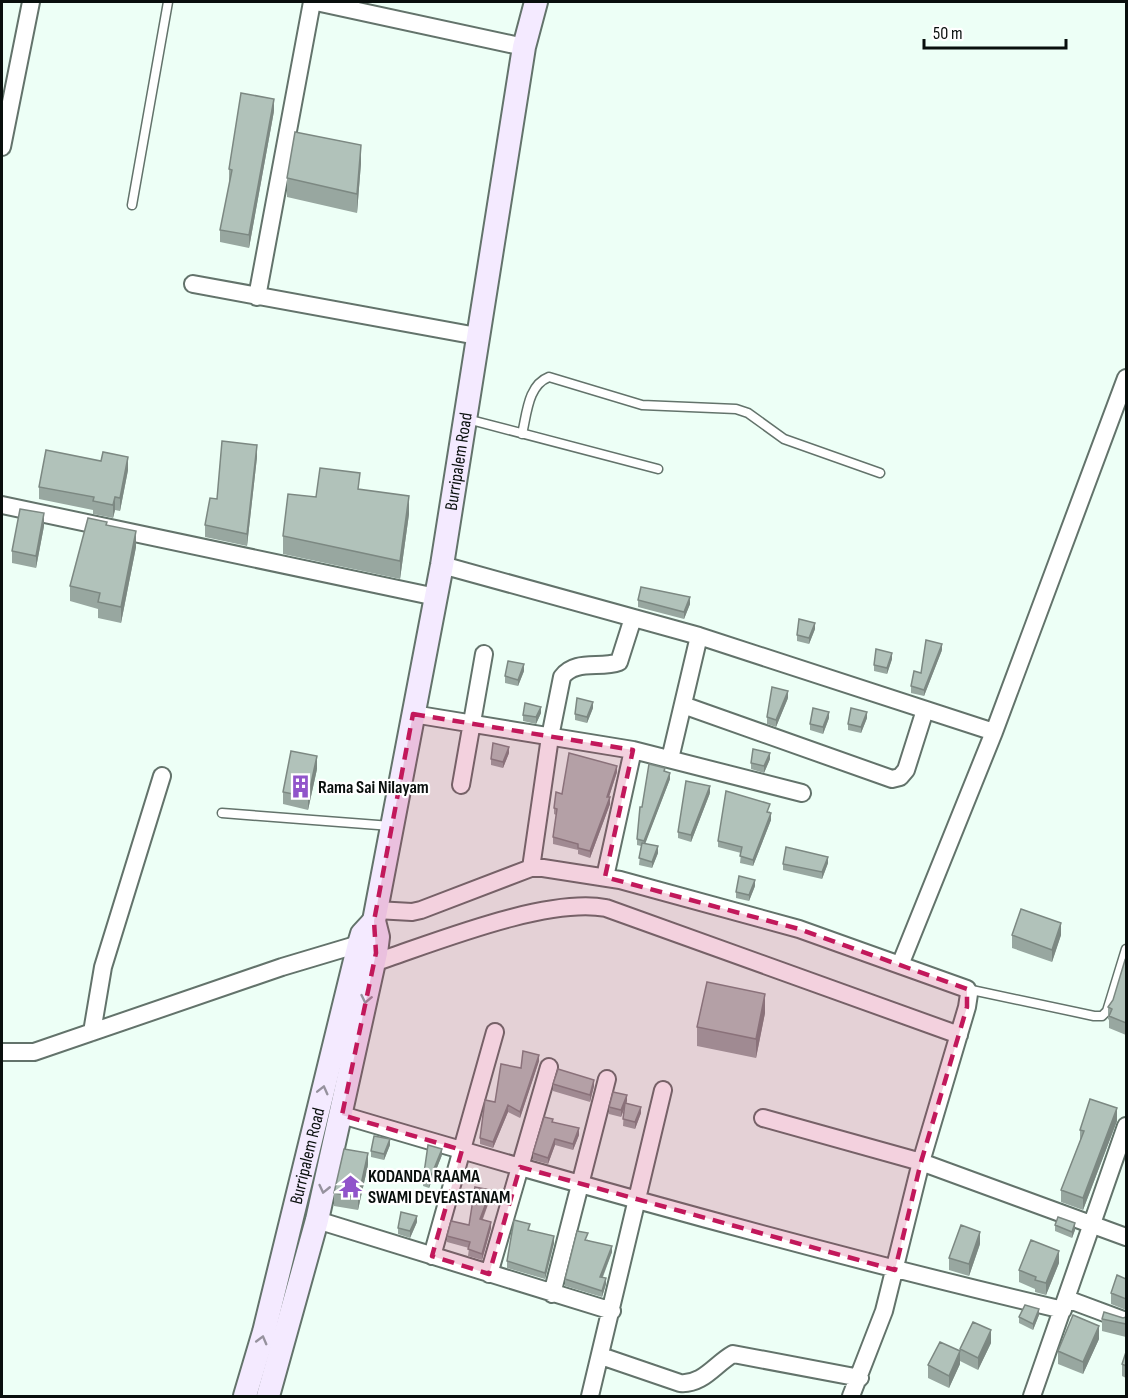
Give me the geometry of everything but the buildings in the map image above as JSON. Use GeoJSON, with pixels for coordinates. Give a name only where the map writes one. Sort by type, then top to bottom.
{"type":"FeatureCollection","features":[{"type":"Feature","properties":{"kind":"main road","name":"Burripalem Road"},"geometry":{"type":"LineString","coordinates":[[268,1396],[317,1220],[342,1115],[374,963],[378,938],[375,915],[391,826],[424,716],[436,597],[472,420],[477,336],[524,47],[536,2]]}},
{"type":"Feature","properties":{"kind":"main road","name":"Burripalem Road"},"geometry":{"type":"LineString","coordinates":[[245,1396],[264,1332],[359,944],[362,934],[375,915]]}},
{"type":"Feature","properties":{"kind":"street"},"geometry":{"type":"LineString","coordinates":[[2,147],[32,2]]}},
{"type":"Feature","properties":{"kind":"street"},"geometry":{"type":"LineString","coordinates":[[257,297],[314,2],[524,47]]}},
{"type":"Feature","properties":{"kind":"street"},"geometry":{"type":"LineString","coordinates":[[193,284],[477,336]]}},
{"type":"Feature","properties":{"kind":"street"},"geometry":{"type":"LineString","coordinates":[[900,965],[994,732],[1126,378]]}},
{"type":"Feature","properties":{"kind":"street"},"geometry":{"type":"LineString","coordinates":[[2,506],[436,597]]}},
{"type":"Feature","properties":{"kind":"street"},"geometry":{"type":"LineString","coordinates":[[442,565],[699,636],[994,732]]}},
{"type":"Feature","properties":{"kind":"street"},"geometry":{"type":"LineString","coordinates":[[531,868],[559,685],[567,669],[618,662],[633,618]]}},
{"type":"Feature","properties":{"kind":"street"},"geometry":{"type":"LineString","coordinates":[[670,759],[699,636]]}},
{"type":"Feature","properties":{"kind":"street"},"geometry":{"type":"LineString","coordinates":[[461,785],[464,724],[484,654]]}},
{"type":"Feature","properties":{"kind":"street"},"geometry":{"type":"LineString","coordinates":[[683,705],[892,779],[900,777],[906,770],[925,710]]}},
{"type":"Feature","properties":{"kind":"street"},"geometry":{"type":"LineString","coordinates":[[424,716],[633,750],[802,793]]}},
{"type":"Feature","properties":{"kind":"street"},"geometry":{"type":"LineString","coordinates":[[606,877],[633,750]]}},
{"type":"Feature","properties":{"kind":"street"},"geometry":{"type":"LineString","coordinates":[[92,1032],[103,967],[162,776]]}},
{"type":"Feature","properties":{"kind":"street"},"geometry":{"type":"LineString","coordinates":[[375,915],[421,910],[531,868],[606,877],[799,929],[967,989],[969,1000],[921,1162],[885,1311],[851,1396]]}},
{"type":"Feature","properties":{"kind":"street"},"geometry":{"type":"LineString","coordinates":[[374,963],[507,919],[592,906],[606,908],[959,1035]]}},
{"type":"Feature","properties":{"kind":"street"},"geometry":{"type":"LineString","coordinates":[[2,1052],[34,1052],[282,967],[359,944]]}},
{"type":"Feature","properties":{"kind":"street"},"geometry":{"type":"LineString","coordinates":[[432,1256],[495,1032]]}},
{"type":"Feature","properties":{"kind":"street"},"geometry":{"type":"LineString","coordinates":[[489,1275],[549,1067]]}},
{"type":"Feature","properties":{"kind":"street"},"geometry":{"type":"LineString","coordinates":[[552,1294],[607,1079]]}},
{"type":"Feature","properties":{"kind":"street"},"geometry":{"type":"LineString","coordinates":[[590,1396],[663,1090]]}},
{"type":"Feature","properties":{"kind":"street"},"geometry":{"type":"LineString","coordinates":[[342,1115],[579,1185],[895,1270],[1065,1304],[1126,1321]]}},
{"type":"Feature","properties":{"kind":"street"},"geometry":{"type":"LineString","coordinates":[[763,1118],[921,1162],[1091,1225],[1125,1233]]}},
{"type":"Feature","properties":{"kind":"street"},"geometry":{"type":"LineString","coordinates":[[1032,1396],[1126,1126]]}},
{"type":"Feature","properties":{"kind":"street"},"geometry":{"type":"LineString","coordinates":[[317,1220],[489,1275],[612,1311]]}},
{"type":"Feature","properties":{"kind":"street"},"geometry":{"type":"LineString","coordinates":[[601,1356],[680,1383],[691,1384],[733,1354],[860,1378]]}},
{"type":"Feature","properties":{"kind":"lane"},"geometry":{"type":"LineString","coordinates":[[132,205],[168,2]]}},
{"type":"Feature","properties":{"kind":"lane"},"geometry":{"type":"LineString","coordinates":[[522,434],[533,390],[538,381],[549,377],[642,405],[736,409],[748,413],[784,439],[880,472]]}},
{"type":"Feature","properties":{"kind":"lane"},"geometry":{"type":"LineString","coordinates":[[472,420],[658,469]]}},
{"type":"Feature","properties":{"kind":"lane"},"geometry":{"type":"LineString","coordinates":[[222,813],[391,826]]}},
{"type":"Feature","properties":{"kind":"lane"},"geometry":{"type":"LineString","coordinates":[[967,989],[1102,1016],[1107,1011],[1126,949]]}},
{"type":"Feature","properties":{"kind":"highlighted area"},"geometry":{"type":"Polygon","coordinates":[[[413,714],[633,750],[605,877],[799,929],[967,989],[967,1007],[921,1162],[895,1270],[520,1167],[489,1274],[432,1256],[462,1150],[342,1115],[376,953],[374,921],[413,714]]]}},
{"type":"Feature","properties":{"kind":"place","name":"Rama Sai Nilayam"},"geometry":{"type":"Point","coordinates":[300,787]}},
{"type":"Feature","properties":{"kind":"place","name":"KODANDA RAAMA SWAMI DEVEASTANAM"},"geometry":{"type":"Point","coordinates":[350,1186]}}]}
